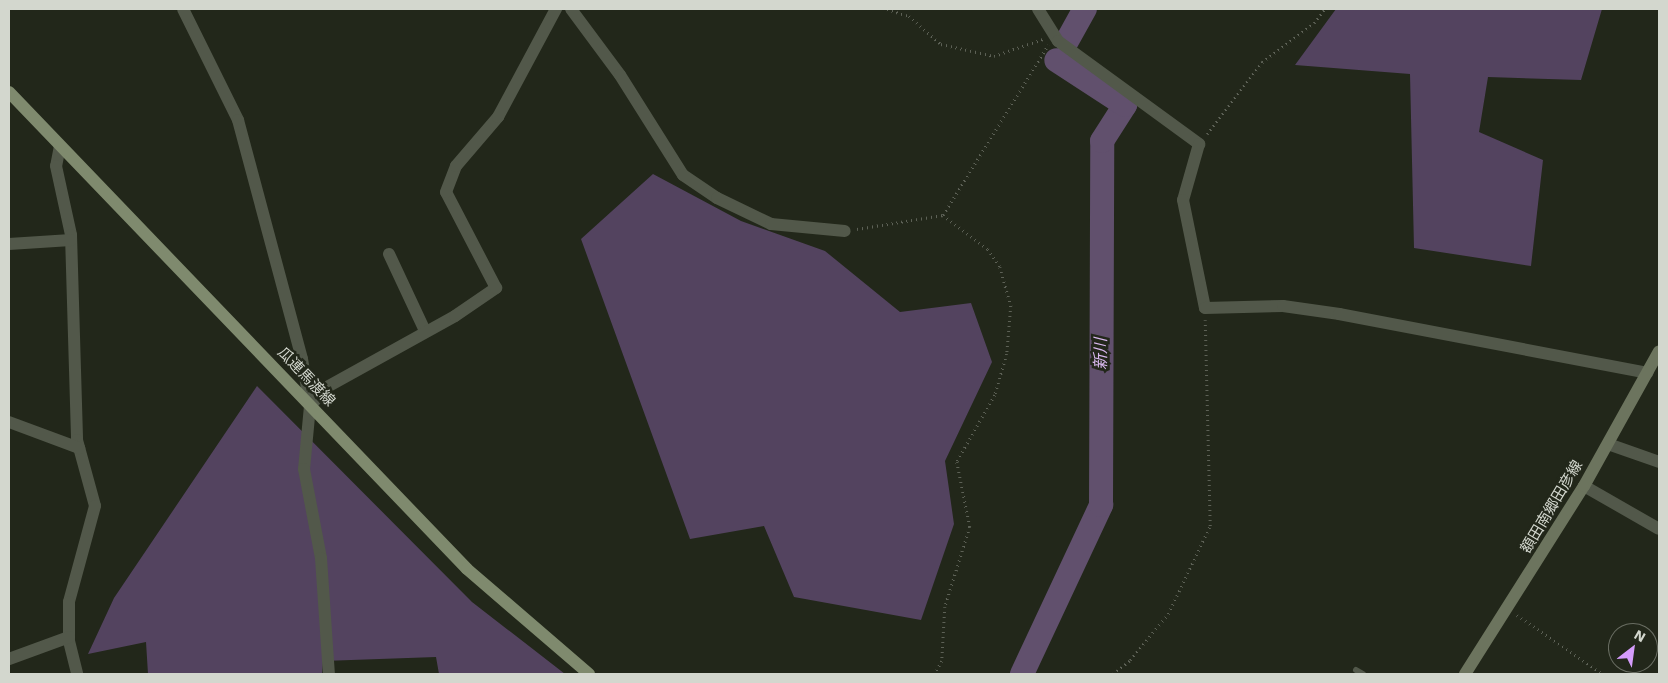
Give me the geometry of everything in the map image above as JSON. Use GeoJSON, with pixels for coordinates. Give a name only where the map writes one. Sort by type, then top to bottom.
{"type":"FeatureCollection","features":[{"type":"Feature","properties":{"kind":"main road","name":"瓜連馬渡線"},"geometry":{"type":"LineString","coordinates":[[9,92],[467,569],[589,674]]}},
{"type":"Feature","properties":{"kind":"main road","name":"額田南郷田彦線"},"geometry":{"type":"LineString","coordinates":[[1465,674],[1508,609],[1584,486],[1659,351]]}},
{"type":"Feature","properties":{"kind":"street"},"geometry":{"type":"LineString","coordinates":[[183,9],[238,120],[288,300],[310,406],[304,469],[321,558],[329,674]]}},
{"type":"Feature","properties":{"kind":"street"},"geometry":{"type":"LineString","coordinates":[[310,406],[326,387],[455,316],[496,288],[446,192],[456,166],[498,116],[556,9]]}},
{"type":"Feature","properties":{"kind":"street"},"geometry":{"type":"LineString","coordinates":[[571,9],[620,75],[683,175],[717,198],[771,224],[845,232]]}},
{"type":"Feature","properties":{"kind":"street"},"geometry":{"type":"LineString","coordinates":[[1038,9],[1054,36],[1074,54],[1199,144],[1183,200],[1205,308],[1283,306],[1339,314],[1647,373]]}},
{"type":"Feature","properties":{"kind":"street"},"geometry":{"type":"LineString","coordinates":[[60,146],[56,166],[71,240],[79,448],[95,506],[69,602],[69,637],[77,674]]}},
{"type":"Feature","properties":{"kind":"street"},"geometry":{"type":"LineString","coordinates":[[9,244],[71,240]]}},
{"type":"Feature","properties":{"kind":"street"},"geometry":{"type":"LineString","coordinates":[[389,254],[425,331]]}},
{"type":"Feature","properties":{"kind":"street"},"geometry":{"type":"LineString","coordinates":[[9,422],[79,448]]}},
{"type":"Feature","properties":{"kind":"street"},"geometry":{"type":"LineString","coordinates":[[1608,444],[1659,462]]}},
{"type":"Feature","properties":{"kind":"street"},"geometry":{"type":"LineString","coordinates":[[1584,486],[1659,529]]}},
{"type":"Feature","properties":{"kind":"street"},"geometry":{"type":"LineString","coordinates":[[9,659],[69,637]]}},
{"type":"Feature","properties":{"kind":"lane"},"geometry":{"type":"LineString","coordinates":[[1356,670],[1363,674]]}},
{"type":"Feature","properties":{"kind":"path"},"geometry":{"type":"LineString","coordinates":[[888,9],[909,16],[941,44],[994,56],[1054,36]]}},
{"type":"Feature","properties":{"kind":"path"},"geometry":{"type":"LineString","coordinates":[[1199,144],[1262,62],[1314,24],[1325,9]]}},
{"type":"Feature","properties":{"kind":"path"},"geometry":{"type":"LineString","coordinates":[[943,215],[1054,36]]}},
{"type":"Feature","properties":{"kind":"path"},"geometry":{"type":"LineString","coordinates":[[845,232],[943,215],[988,248],[1000,267],[1011,306],[1007,354],[995,395],[958,462],[970,526],[945,607],[942,661],[936,674]]}},
{"type":"Feature","properties":{"kind":"path"},"geometry":{"type":"LineString","coordinates":[[1113,674],[1130,660],[1168,614],[1210,526],[1205,308]]}},
{"type":"Feature","properties":{"kind":"path"},"geometry":{"type":"LineString","coordinates":[[1508,609],[1603,674]]}},
{"type":"Feature","properties":{"kind":"shaded area"},"geometry":{"type":"Polygon","coordinates":[[[1336,9],[1602,9],[1581,80],[1488,77],[1479,132],[1543,160],[1531,266],[1414,248],[1410,74],[1295,65],[1336,9]]]}},
{"type":"Feature","properties":{"kind":"shaded area"},"geometry":{"type":"Polygon","coordinates":[[[653,174],[741,221],[825,251],[900,312],[971,303],[992,362],[945,461],[954,524],[921,620],[794,597],[764,526],[690,539],[581,239],[653,174]]]}},
{"type":"Feature","properties":{"kind":"shaded area"},"geometry":{"type":"Polygon","coordinates":[[[257,386],[472,602],[565,674],[439,674],[436,657],[323,661],[322,674],[148,674],[146,642],[88,654],[114,598],[257,386]]]}},
{"type":"Feature","properties":{"kind":"waterway","name":"新川"},"geometry":{"type":"LineString","coordinates":[[1067,41],[1085,9]]}},
{"type":"Feature","properties":{"kind":"waterway","name":"新川"},"geometry":{"type":"LineString","coordinates":[[1022,674],[1101,505],[1102,141],[1125,105],[1056,60]]}}]}
